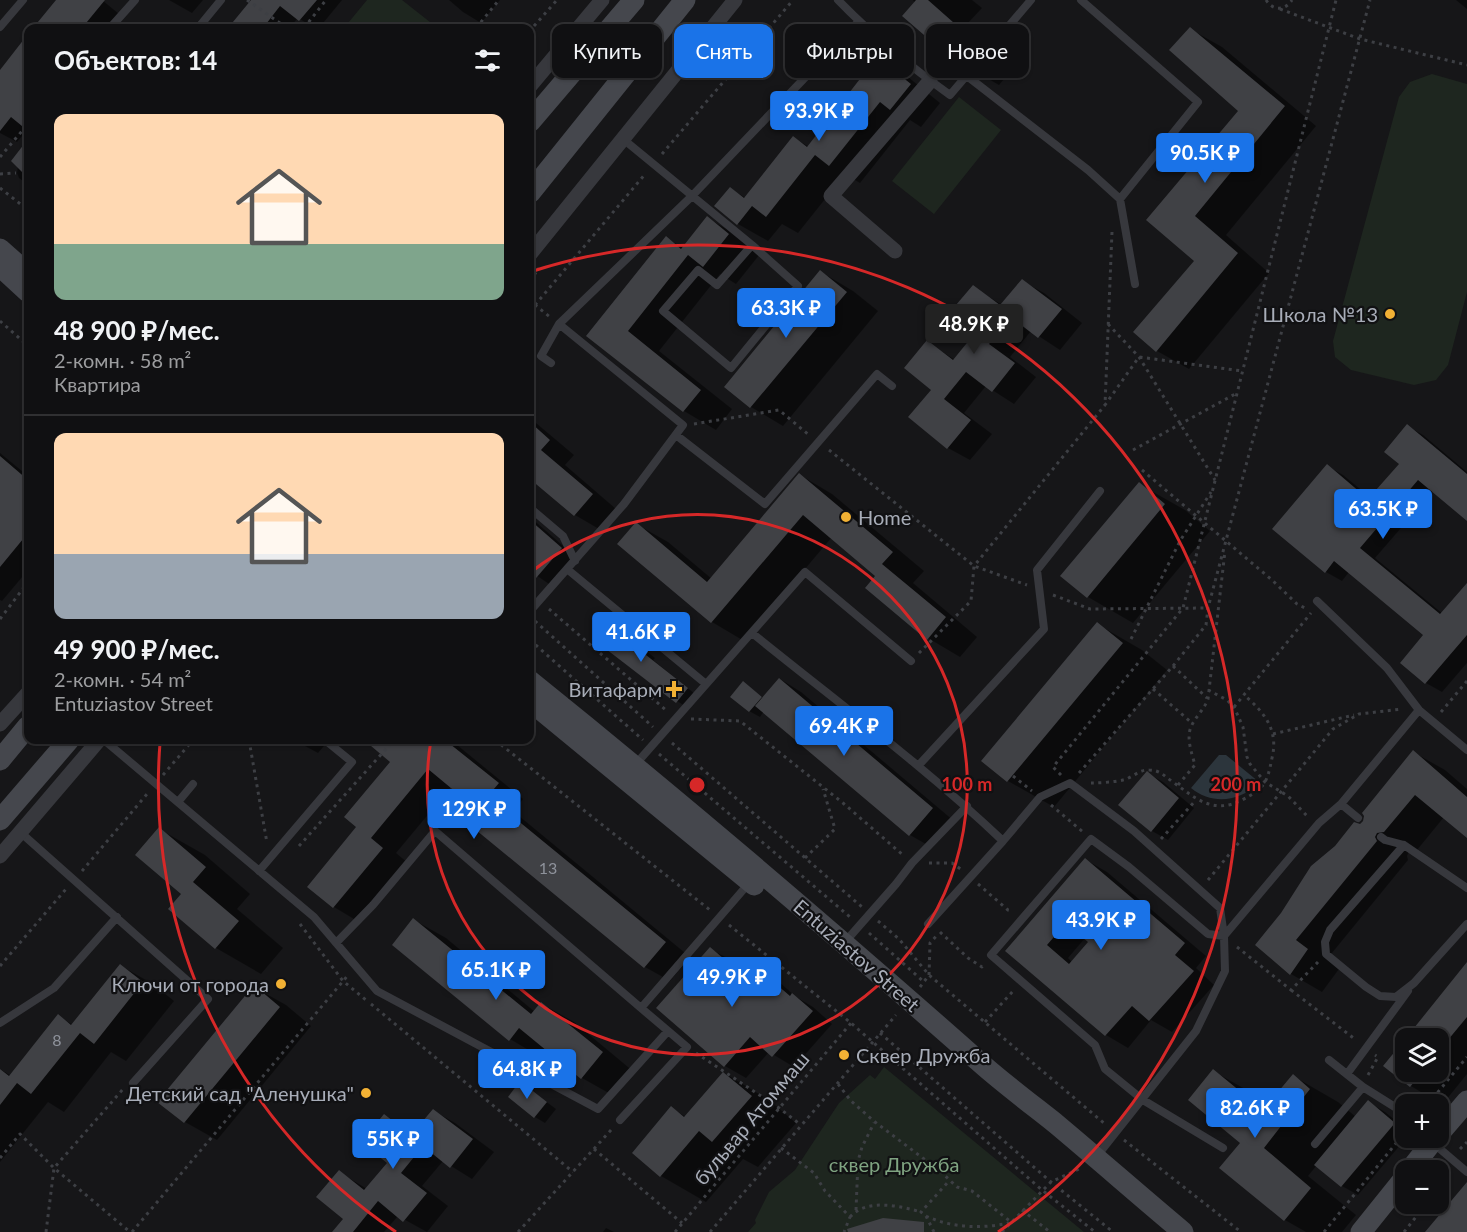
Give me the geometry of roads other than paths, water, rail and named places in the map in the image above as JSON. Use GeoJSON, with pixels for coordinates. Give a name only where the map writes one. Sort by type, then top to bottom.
{"type":"FeatureCollection","features":[{"type":"Feature","properties":{"kind":"street"},"geometry":{"type":"LineString","coordinates":[[534,81],[602,0]]}},
{"type":"Feature","properties":{"kind":"street"},"geometry":{"type":"LineString","coordinates":[[534,117],[634,0]]}},
{"type":"Feature","properties":{"kind":"street"},"geometry":{"type":"LineString","coordinates":[[534,188],[685,0]]}},
{"type":"Feature","properties":{"kind":"street"},"geometry":{"type":"LineString","coordinates":[[534,249],[735,0]]}},
{"type":"Feature","properties":{"kind":"street"},"geometry":{"type":"LineString","coordinates":[[895,251],[831,196],[930,81]]}},
{"type":"Feature","properties":{"kind":"street"},"geometry":{"type":"LineString","coordinates":[[0,249],[24,270]]}},
{"type":"Feature","properties":{"kind":"street"},"geometry":{"type":"LineString","coordinates":[[0,267],[24,288]]}},
{"type":"Feature","properties":{"kind":"street","name":"Entuziastov Street"},"geometry":{"type":"LineString","coordinates":[[534,684],[635,765],[840,949],[951,1035],[1091,1162],[1183,1232]]}},
{"type":"Feature","properties":{"kind":"street"},"geometry":{"type":"LineString","coordinates":[[3,714],[24,696]]}},
{"type":"Feature","properties":{"kind":"street"},"geometry":{"type":"LineString","coordinates":[[534,704],[750,882],[840,949],[900,1010],[1091,1162],[1163,1232]]}},
{"type":"Feature","properties":{"kind":"street"},"geometry":{"type":"LineString","coordinates":[[0,760],[24,731]]}},
{"type":"Feature","properties":{"kind":"street"},"geometry":{"type":"LineString","coordinates":[[0,820],[66,744]]}},
{"type":"Feature","properties":{"kind":"street"},"geometry":{"type":"LineString","coordinates":[[0,856],[96,744]]}},
{"type":"Feature","properties":{"kind":"street"},"geometry":{"type":"LineString","coordinates":[[1449,1121],[1467,1101]]}},
{"type":"Feature","properties":{"kind":"street"},"geometry":{"type":"LineString","coordinates":[[1361,1232],[1395,1190]]}},
{"type":"Feature","properties":{"kind":"lane"},"geometry":{"type":"LineString","coordinates":[[0,26],[23,0]]}},
{"type":"Feature","properties":{"kind":"lane"},"geometry":{"type":"LineString","coordinates":[[201,24],[222,0]]}},
{"type":"Feature","properties":{"kind":"lane"},"geometry":{"type":"LineString","coordinates":[[838,0],[859,21],[950,95],[965,78]]}},
{"type":"Feature","properties":{"kind":"lane"},"geometry":{"type":"LineString","coordinates":[[1011,24],[1031,0]]}},
{"type":"Feature","properties":{"kind":"lane"},"geometry":{"type":"LineString","coordinates":[[1081,0],[1198,102],[1120,199]]}},
{"type":"Feature","properties":{"kind":"lane"},"geometry":{"type":"LineString","coordinates":[[113,24],[133,1]]}},
{"type":"Feature","properties":{"kind":"lane"},"geometry":{"type":"LineString","coordinates":[[551,363],[541,356],[559,324],[692,196],[859,21]]}},
{"type":"Feature","properties":{"kind":"lane"},"geometry":{"type":"LineString","coordinates":[[970,78],[1088,170],[1120,199],[1135,284]]}},
{"type":"Feature","properties":{"kind":"lane"},"geometry":{"type":"LineString","coordinates":[[623,139],[752,244],[798,286],[731,368],[663,310],[698,270],[717,285],[752,244]]}},
{"type":"Feature","properties":{"kind":"lane"},"geometry":{"type":"LineString","coordinates":[[534,608],[624,504],[683,426],[559,324]]}},
{"type":"Feature","properties":{"kind":"lane"},"geometry":{"type":"LineString","coordinates":[[676,435],[765,504],[877,374],[892,386]]}},
{"type":"Feature","properties":{"kind":"lane"},"geometry":{"type":"LineString","coordinates":[[918,766],[1044,629],[1037,570],[1100,491]]}},
{"type":"Feature","properties":{"kind":"lane"},"geometry":{"type":"LineString","coordinates":[[534,511],[563,536],[575,561]]}},
{"type":"Feature","properties":{"kind":"lane"},"geometry":{"type":"LineString","coordinates":[[567,569],[706,684]]}},
{"type":"Feature","properties":{"kind":"lane"},"geometry":{"type":"LineString","coordinates":[[635,765],[805,572],[911,661]]}},
{"type":"Feature","properties":{"kind":"lane"},"geometry":{"type":"LineString","coordinates":[[1317,601],[1387,668],[1419,710],[1467,750]]}},
{"type":"Feature","properties":{"kind":"lane"},"geometry":{"type":"LineString","coordinates":[[752,633],[967,806],[1003,841]]}},
{"type":"Feature","properties":{"kind":"lane"},"geometry":{"type":"LineString","coordinates":[[1224,936],[1319,823],[1341,804],[1419,710]]}},
{"type":"Feature","properties":{"kind":"lane"},"geometry":{"type":"LineString","coordinates":[[109,744],[314,917],[377,991],[598,1109],[668,1031]]}},
{"type":"Feature","properties":{"kind":"lane"},"geometry":{"type":"LineString","coordinates":[[259,871],[352,762],[330,744]]}},
{"type":"Feature","properties":{"kind":"lane"},"geometry":{"type":"LineString","coordinates":[[928,924],[1040,797],[1070,783],[1134,831],[1220,909],[1224,936],[1225,971],[1196,1031],[1091,1162]]}},
{"type":"Feature","properties":{"kind":"lane"},"geometry":{"type":"LineString","coordinates":[[178,802],[193,784]]}},
{"type":"Feature","properties":{"kind":"lane"},"geometry":{"type":"LineString","coordinates":[[1341,804],[1358,818]]}},
{"type":"Feature","properties":{"kind":"lane"},"geometry":{"type":"LineString","coordinates":[[840,949],[912,863],[967,806]]}},
{"type":"Feature","properties":{"kind":"lane"},"geometry":{"type":"LineString","coordinates":[[336,943],[373,904],[435,831],[687,1047],[621,1120]]}},
{"type":"Feature","properties":{"kind":"lane"},"geometry":{"type":"LineString","coordinates":[[20,832],[208,999],[134,1083]]}},
{"type":"Feature","properties":{"kind":"lane"},"geometry":{"type":"LineString","coordinates":[[1381,837],[1404,845],[1466,889]]}},
{"type":"Feature","properties":{"kind":"lane"},"geometry":{"type":"LineString","coordinates":[[1223,1148],[1143,1100],[1105,1069],[1095,1045],[991,955],[1091,839],[1129,867],[1208,934],[1224,936]]}},
{"type":"Feature","properties":{"kind":"lane"},"geometry":{"type":"LineString","coordinates":[[1404,845],[1330,930],[1324,942],[1326,954],[1380,996],[1396,997],[1414,983]]}},
{"type":"Feature","properties":{"kind":"lane"},"geometry":{"type":"LineString","coordinates":[[641,1008],[750,882]]}},
{"type":"Feature","properties":{"kind":"lane"},"geometry":{"type":"LineString","coordinates":[[0,1023],[54,988],[117,917]]}},
{"type":"Feature","properties":{"kind":"lane"},"geometry":{"type":"LineString","coordinates":[[1347,1074],[1414,983],[1467,924]]}},
{"type":"Feature","properties":{"kind":"lane"},"geometry":{"type":"LineString","coordinates":[[1329,1060],[1363,1087],[1395,1107]]}},
{"type":"Feature","properties":{"kind":"lane"},"geometry":{"type":"LineString","coordinates":[[1315,1144],[1363,1087]]}},
{"type":"Feature","properties":{"kind":"lane"},"geometry":{"type":"LineString","coordinates":[[1444,1148],[1467,1172]]}},
{"type":"Feature","properties":{"kind":"place","name":"Школа №13"},"geometry":{"type":"Point","coordinates":[1390,314]}},
{"type":"Feature","properties":{"kind":"place","name":"Home"},"geometry":{"type":"Point","coordinates":[846,517]}},
{"type":"Feature","properties":{"kind":"place","name":"Витафарм"},"geometry":{"type":"Point","coordinates":[674,689]}},
{"type":"Feature","properties":{"kind":"place","name":"Ключи от города"},"geometry":{"type":"Point","coordinates":[281,984]}},
{"type":"Feature","properties":{"kind":"place","name":"Сквер Дружба"},"geometry":{"type":"Point","coordinates":[844,1055]}},
{"type":"Feature","properties":{"kind":"place","name":"Детский сад \"Аленушка\""},"geometry":{"type":"Point","coordinates":[366,1093]}},
{"type":"Feature","properties":{"kind":"park label","name":"сквер Дружба"},"geometry":{"type":"Point","coordinates":[894,1164]}}]}
